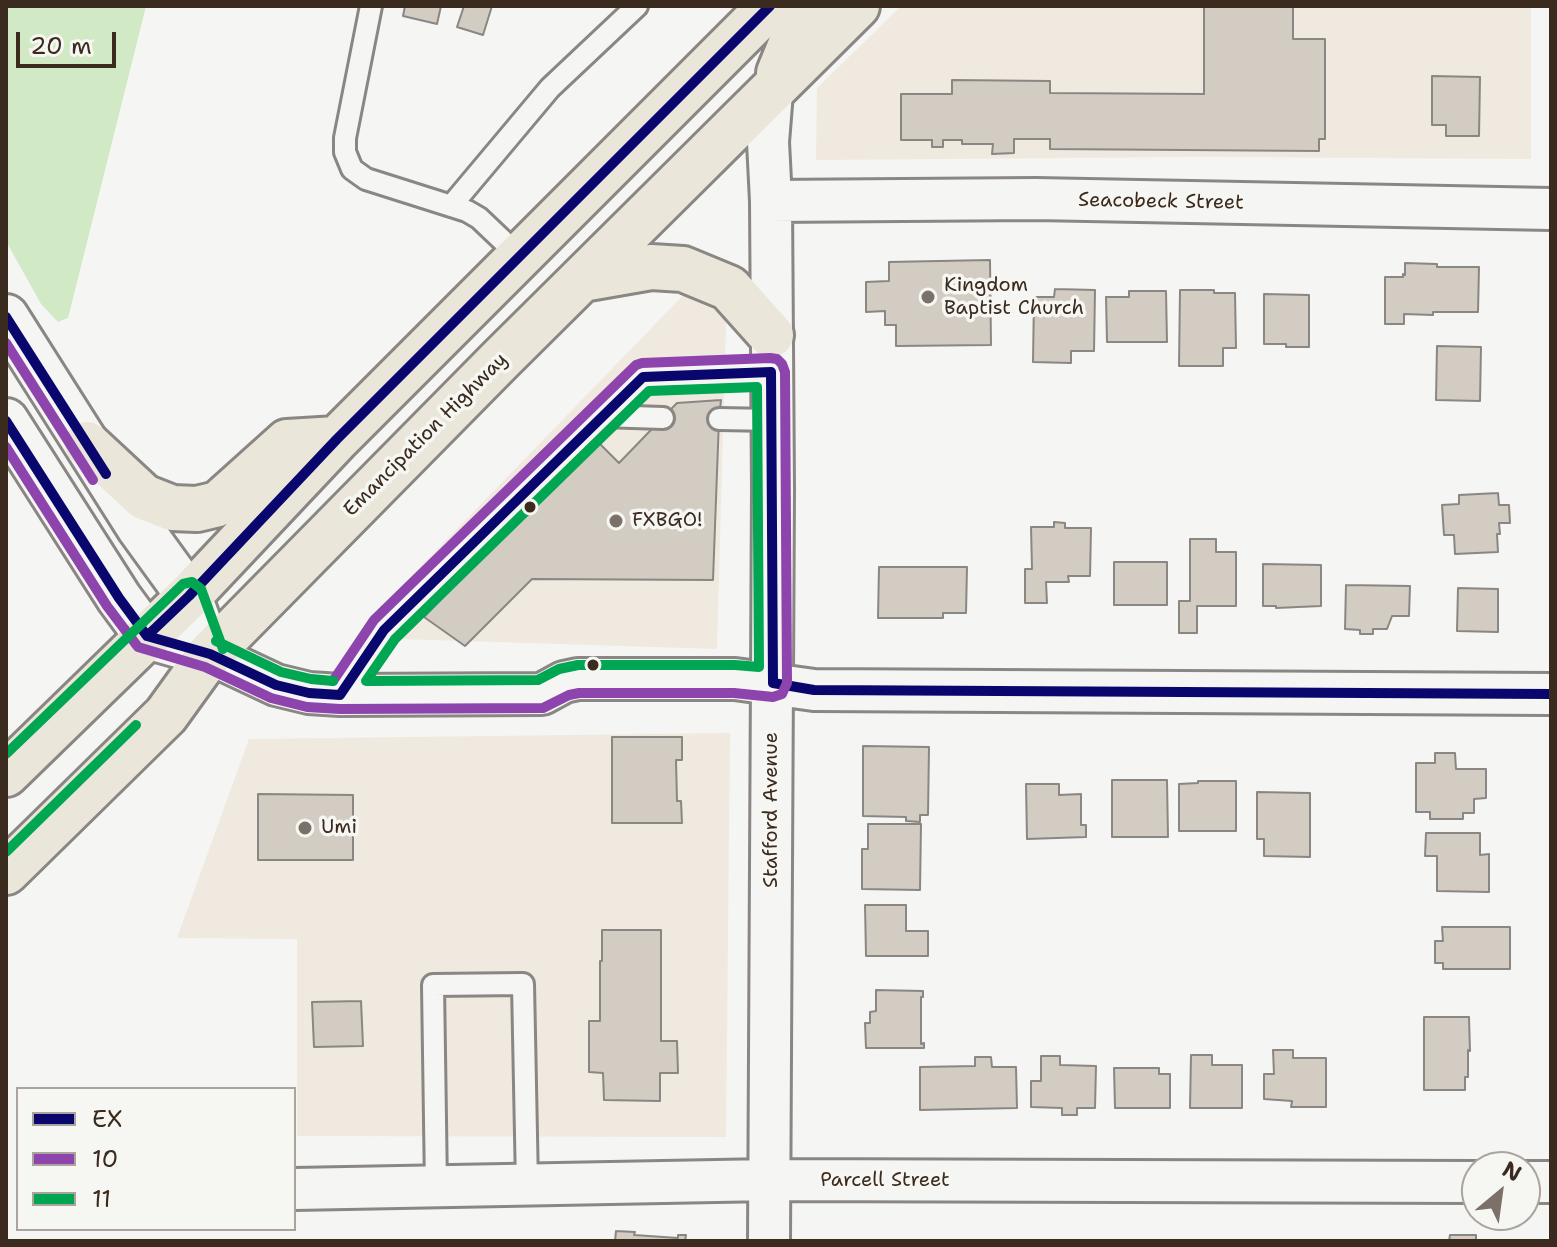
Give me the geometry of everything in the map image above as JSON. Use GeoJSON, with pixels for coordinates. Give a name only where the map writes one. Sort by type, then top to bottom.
{"type":"FeatureCollection","features":[{"type":"Feature","properties":{"kind":"main road"},"geometry":{"type":"LineString","coordinates":[[6,774],[189,596],[337,439],[770,6]]}},
{"type":"Feature","properties":{"kind":"main road"},"geometry":{"type":"LineString","coordinates":[[501,359],[525,297],[734,88],[765,43],[785,6]]}},
{"type":"Feature","properties":{"kind":"main road"},"geometry":{"type":"LineString","coordinates":[[772,92],[809,6]]}},
{"type":"Feature","properties":{"kind":"main road","name":"Emancipation Highway"},"geometry":{"type":"LineString","coordinates":[[6,872],[166,715],[210,654],[501,359],[857,6]]}},
{"type":"Feature","properties":{"kind":"main road"},"geometry":{"type":"LineString","coordinates":[[582,279],[651,267],[683,269],[729,288],[771,353]]}},
{"type":"Feature","properties":{"kind":"main road"},"geometry":{"type":"LineString","coordinates":[[6,317],[139,527],[189,596],[210,654]]}},
{"type":"Feature","properties":{"kind":"main road"},"geometry":{"type":"LineString","coordinates":[[6,421],[119,598],[147,636],[210,654]]}},
{"type":"Feature","properties":{"kind":"main road"},"geometry":{"type":"LineString","coordinates":[[87,444],[144,497],[172,508],[197,509],[218,504],[287,442],[337,439]]}},
{"type":"Feature","properties":{"kind":"street","name":"Stafford Avenue"},"geometry":{"type":"LineString","coordinates":[[769,1241],[773,683],[771,201],[768,142],[772,92]]}},
{"type":"Feature","properties":{"kind":"street","name":"Seacobeck Street"},"geometry":{"type":"LineString","coordinates":[[771,201],[1036,199],[1551,209]]}},
{"type":"Feature","properties":{"kind":"street"},"geometry":{"type":"LineString","coordinates":[[210,654],[276,685],[309,693],[340,695],[542,694],[564,682],[578,679],[735,679],[814,690],[1551,694]]}},
{"type":"Feature","properties":{"kind":"street","name":"Parcell Street"},"geometry":{"type":"LineString","coordinates":[[296,1189],[769,1180],[1461,1182]]}},
{"type":"Feature","properties":{"kind":"lane"},"geometry":{"type":"LineString","coordinates":[[371,6],[345,138],[345,152],[352,169],[366,179],[467,211],[479,218],[519,256]]}},
{"type":"Feature","properties":{"kind":"lane"},"geometry":{"type":"LineString","coordinates":[[451,206],[550,88],[637,6]]}},
{"type":"Feature","properties":{"kind":"lane"},"geometry":{"type":"LineString","coordinates":[[340,695],[384,630],[643,377],[771,353]]}},
{"type":"Feature","properties":{"kind":"lane"},"geometry":{"type":"LineString","coordinates":[[602,416],[663,418]]}},
{"type":"Feature","properties":{"kind":"lane"},"geometry":{"type":"LineString","coordinates":[[719,419],[772,420]]}},
{"type":"Feature","properties":{"kind":"lane"},"geometry":{"type":"LineString","coordinates":[[436,1187],[433,985],[523,984],[527,1185]]}},
{"type":"Feature","properties":{"kind":"shaded area"},"geometry":{"type":"Polygon","coordinates":[[[901,6],[1531,6],[1531,159],[1203,157],[816,160],[817,88],[901,6]]]}},
{"type":"Feature","properties":{"kind":"shaded area"},"geometry":{"type":"Polygon","coordinates":[[[691,287],[726,321],[717,649],[369,638],[369,620],[691,287]]]}},
{"type":"Feature","properties":{"kind":"shaded area"},"geometry":{"type":"Polygon","coordinates":[[[730,733],[726,1137],[297,1136],[297,939],[177,938],[249,739],[730,733]]]}},
{"type":"Feature","properties":{"kind":"green space"},"geometry":{"type":"Polygon","coordinates":[[[6,6],[146,6],[68,318],[58,322],[41,304],[6,241],[6,6]]]}},
{"type":"Feature","properties":{"kind":"building"},"geometry":{"type":"Polygon","coordinates":[[[405,6],[441,6],[437,24],[403,16],[405,6]]]}},
{"type":"Feature","properties":{"kind":"building"},"geometry":{"type":"Polygon","coordinates":[[[464,6],[492,6],[483,35],[457,27],[464,6]]]}},
{"type":"Feature","properties":{"kind":"building"},"geometry":{"type":"Polygon","coordinates":[[[1204,6],[1293,6],[1293,39],[1325,39],[1325,139],[1319,139],[1319,151],[1050,149],[1050,139],[1014,139],[1014,153],[992,154],[993,144],[962,144],[962,140],[943,140],[943,147],[932,147],[932,140],[901,140],[901,94],[952,94],[952,80],[1050,81],[1050,93],[1204,94],[1204,6]]]}},
{"type":"Feature","properties":{"kind":"building"},"geometry":{"type":"Polygon","coordinates":[[[1432,76],[1480,77],[1479,136],[1446,136],[1446,125],[1432,125],[1432,76]]]}},
{"type":"Feature","properties":{"kind":"building","name":"Kingdom Baptist Church"},"geometry":{"type":"Polygon","coordinates":[[[990,260],[991,345],[896,346],[896,325],[885,325],[885,311],[866,312],[866,282],[889,281],[889,262],[990,260]]]}},
{"type":"Feature","properties":{"kind":"building"},"geometry":{"type":"Polygon","coordinates":[[[1405,263],[1479,267],[1478,312],[1404,314],[1404,324],[1385,324],[1385,277],[1403,277],[1405,263]]]}},
{"type":"Feature","properties":{"kind":"building"},"geometry":{"type":"Polygon","coordinates":[[[1055,289],[1095,290],[1094,351],[1071,351],[1071,363],[1033,362],[1034,297],[1054,297],[1055,289]]]}},
{"type":"Feature","properties":{"kind":"building"},"geometry":{"type":"Polygon","coordinates":[[[1180,290],[1235,293],[1236,348],[1223,348],[1223,366],[1179,366],[1180,290]]]}},
{"type":"Feature","properties":{"kind":"building"},"geometry":{"type":"Polygon","coordinates":[[[1129,291],[1166,291],[1167,342],[1107,342],[1106,297],[1129,297],[1129,291]]]}},
{"type":"Feature","properties":{"kind":"building"},"geometry":{"type":"Polygon","coordinates":[[[1264,294],[1309,295],[1309,347],[1264,344],[1264,294]]]}},
{"type":"Feature","properties":{"kind":"building"},"geometry":{"type":"Polygon","coordinates":[[[1437,346],[1481,347],[1480,401],[1436,400],[1437,346]]]}},
{"type":"Feature","properties":{"kind":"building","name":"FXBGO!"},"geometry":{"type":"Polygon","coordinates":[[[721,400],[713,580],[532,579],[465,646],[424,617],[595,439],[619,463],[677,403],[721,400]]]}},
{"type":"Feature","properties":{"kind":"building"},"geometry":{"type":"Polygon","coordinates":[[[1498,493],[1499,505],[1509,505],[1510,523],[1499,523],[1498,552],[1455,554],[1454,535],[1444,535],[1442,505],[1459,504],[1459,495],[1498,493]]]}},
{"type":"Feature","properties":{"kind":"building"},"geometry":{"type":"Polygon","coordinates":[[[1054,522],[1065,523],[1065,528],[1091,528],[1090,576],[1068,576],[1069,582],[1046,582],[1047,603],[1025,603],[1025,569],[1032,569],[1031,527],[1054,527],[1054,522]]]}},
{"type":"Feature","properties":{"kind":"building"},"geometry":{"type":"Polygon","coordinates":[[[1190,539],[1216,539],[1216,552],[1236,552],[1236,606],[1197,606],[1197,633],[1179,633],[1179,601],[1190,601],[1190,539]]]}},
{"type":"Feature","properties":{"kind":"building"},"geometry":{"type":"Polygon","coordinates":[[[1114,562],[1167,562],[1167,605],[1114,605],[1114,562]]]}},
{"type":"Feature","properties":{"kind":"building"},"geometry":{"type":"Polygon","coordinates":[[[1263,564],[1321,565],[1321,606],[1263,606],[1263,564]]]}},
{"type":"Feature","properties":{"kind":"building"},"geometry":{"type":"Polygon","coordinates":[[[879,567],[967,567],[966,613],[943,613],[943,618],[878,618],[879,567]]]}},
{"type":"Feature","properties":{"kind":"building"},"geometry":{"type":"Polygon","coordinates":[[[1346,585],[1410,586],[1409,616],[1392,616],[1387,629],[1373,629],[1373,634],[1345,629],[1346,585]]]}},
{"type":"Feature","properties":{"kind":"building"},"geometry":{"type":"Polygon","coordinates":[[[1458,588],[1498,589],[1498,632],[1457,631],[1458,588]]]}},
{"type":"Feature","properties":{"kind":"building"},"geometry":{"type":"Polygon","coordinates":[[[612,737],[682,737],[682,760],[676,760],[677,801],[681,801],[682,823],[612,823],[612,737]]]}},
{"type":"Feature","properties":{"kind":"building"},"geometry":{"type":"Polygon","coordinates":[[[863,746],[929,747],[928,815],[920,815],[920,822],[906,821],[906,817],[863,816],[863,746]]]}},
{"type":"Feature","properties":{"kind":"building"},"geometry":{"type":"Polygon","coordinates":[[[1435,753],[1455,753],[1456,769],[1486,769],[1486,798],[1474,799],[1474,813],[1463,813],[1463,819],[1430,819],[1430,812],[1416,812],[1416,763],[1435,763],[1435,753]]]}},
{"type":"Feature","properties":{"kind":"building"},"geometry":{"type":"Polygon","coordinates":[[[1112,780],[1167,780],[1168,837],[1112,837],[1112,780]]]}},
{"type":"Feature","properties":{"kind":"building"},"geometry":{"type":"Polygon","coordinates":[[[1236,781],[1236,831],[1179,831],[1179,784],[1236,781]]]}},
{"type":"Feature","properties":{"kind":"building"},"geometry":{"type":"Polygon","coordinates":[[[1026,784],[1059,784],[1059,795],[1081,794],[1081,825],[1086,825],[1086,837],[1027,839],[1026,784]]]}},
{"type":"Feature","properties":{"kind":"building"},"geometry":{"type":"Polygon","coordinates":[[[1257,792],[1310,793],[1310,857],[1264,856],[1264,839],[1257,839],[1257,792]]]}},
{"type":"Feature","properties":{"kind":"building","name":"Umi"},"geometry":{"type":"Polygon","coordinates":[[[258,794],[353,795],[353,860],[258,860],[258,794]]]}},
{"type":"Feature","properties":{"kind":"building"},"geometry":{"type":"Polygon","coordinates":[[[868,824],[921,824],[920,890],[862,889],[862,849],[868,849],[868,824]]]}},
{"type":"Feature","properties":{"kind":"building"},"geometry":{"type":"Polygon","coordinates":[[[1426,833],[1480,833],[1480,855],[1489,854],[1489,892],[1437,891],[1437,856],[1425,856],[1426,833]]]}},
{"type":"Feature","properties":{"kind":"building"},"geometry":{"type":"Polygon","coordinates":[[[865,905],[906,905],[906,931],[928,931],[928,956],[866,956],[865,905]]]}},
{"type":"Feature","properties":{"kind":"building"},"geometry":{"type":"Polygon","coordinates":[[[1442,927],[1510,927],[1510,969],[1443,969],[1443,963],[1435,963],[1435,941],[1443,941],[1442,927]]]}},
{"type":"Feature","properties":{"kind":"building"},"geometry":{"type":"Polygon","coordinates":[[[602,930],[661,930],[661,1041],[677,1041],[678,1073],[660,1073],[660,1101],[604,1100],[603,1073],[589,1072],[589,1021],[600,1021],[602,930]]]}},
{"type":"Feature","properties":{"kind":"building"},"geometry":{"type":"Polygon","coordinates":[[[876,990],[923,991],[921,1044],[924,1043],[924,1048],[866,1048],[865,1023],[870,1023],[870,1012],[876,1011],[876,990]]]}},
{"type":"Feature","properties":{"kind":"building"},"geometry":{"type":"Polygon","coordinates":[[[361,1001],[363,1046],[314,1047],[312,1002],[361,1001]]]}},
{"type":"Feature","properties":{"kind":"building"},"geometry":{"type":"Polygon","coordinates":[[[1424,1017],[1469,1017],[1470,1051],[1465,1090],[1424,1090],[1424,1017]]]}},
{"type":"Feature","properties":{"kind":"building"},"geometry":{"type":"Polygon","coordinates":[[[1273,1050],[1293,1050],[1293,1058],[1326,1058],[1326,1107],[1291,1107],[1292,1101],[1264,1099],[1264,1074],[1274,1074],[1273,1050]]]}},
{"type":"Feature","properties":{"kind":"building"},"geometry":{"type":"Polygon","coordinates":[[[1191,1055],[1212,1055],[1212,1065],[1242,1065],[1242,1108],[1190,1108],[1191,1055]]]}},
{"type":"Feature","properties":{"kind":"building"},"geometry":{"type":"Polygon","coordinates":[[[1041,1056],[1060,1056],[1060,1065],[1096,1066],[1095,1108],[1077,1108],[1077,1115],[1062,1115],[1062,1108],[1031,1107],[1031,1081],[1041,1081],[1041,1056]]]}},
{"type":"Feature","properties":{"kind":"building"},"geometry":{"type":"Polygon","coordinates":[[[975,1057],[991,1057],[992,1067],[1016,1067],[1017,1108],[920,1110],[920,1067],[975,1066],[975,1057]]]}},
{"type":"Feature","properties":{"kind":"building"},"geometry":{"type":"Polygon","coordinates":[[[1114,1068],[1159,1068],[1159,1074],[1170,1074],[1170,1108],[1115,1108],[1114,1068]]]}},
{"type":"Feature","properties":{"kind":"building"},"geometry":{"type":"Polygon","coordinates":[[[616,1231],[678,1238],[678,1235],[686,1235],[685,1241],[615,1241],[616,1231]]]}},
{"type":"Feature","properties":{"kind":"building"},"geometry":{"type":"Polygon","coordinates":[[[1450,1235],[1476,1235],[1476,1241],[1449,1241],[1450,1235]]]}},
{"type":"Feature","properties":{"kind":"transit line","name":"EX"},"geometry":{"type":"LineString","coordinates":[[147,636],[189,596],[337,439],[770,6]]}},
{"type":"Feature","properties":{"kind":"transit line","name":"EX"},"geometry":{"type":"LineString","coordinates":[[6,317],[106,474]]}},
{"type":"Feature","properties":{"kind":"transit line","name":"10"},"geometry":{"type":"LineString","coordinates":[[6,343],[93,480]]}},
{"type":"Feature","properties":{"kind":"transit line","name":"10"},"geometry":{"type":"LineString","coordinates":[[333,681],[374,620],[636,365],[770,358],[782,364],[785,372],[787,683],[782,694],[773,697],[734,693],[579,693],[543,708],[340,709]]}},
{"type":"Feature","properties":{"kind":"transit line","name":"EX"},"geometry":{"type":"LineString","coordinates":[[6,421],[119,598],[147,636],[210,654],[276,685],[309,693],[340,695],[384,630],[643,377],[771,372],[773,683],[814,690],[1551,694]]}},
{"type":"Feature","properties":{"kind":"transit line","name":"11"},"geometry":{"type":"LineString","coordinates":[[757,387],[759,667],[578,665],[559,669],[538,680],[366,681],[395,639],[649,391],[757,387]]}},
{"type":"Feature","properties":{"kind":"transit line","name":"10"},"geometry":{"type":"LineString","coordinates":[[6,447],[107,606],[138,647],[205,667],[271,698],[307,707],[340,709]]}},
{"type":"Feature","properties":{"kind":"transit line","name":"11"},"geometry":{"type":"LineString","coordinates":[[6,754],[183,584],[192,582],[201,589],[223,649]]}},
{"type":"Feature","properties":{"kind":"transit line","name":"11"},"geometry":{"type":"LineString","coordinates":[[216,641],[281,672],[333,681]]}},
{"type":"Feature","properties":{"kind":"transit line","name":"11"},"geometry":{"type":"LineString","coordinates":[[6,852],[136,725]]}},
{"type":"Feature","properties":{"kind":"place","name":"Kingdom Baptist Church"},"geometry":{"type":"Point","coordinates":[928,297]}},
{"type":"Feature","properties":{"kind":"place","name":"FXBGO!"},"geometry":{"type":"Point","coordinates":[616,521]}},
{"type":"Feature","properties":{"kind":"place","name":"Umi"},"geometry":{"type":"Point","coordinates":[305,828]}}]}
